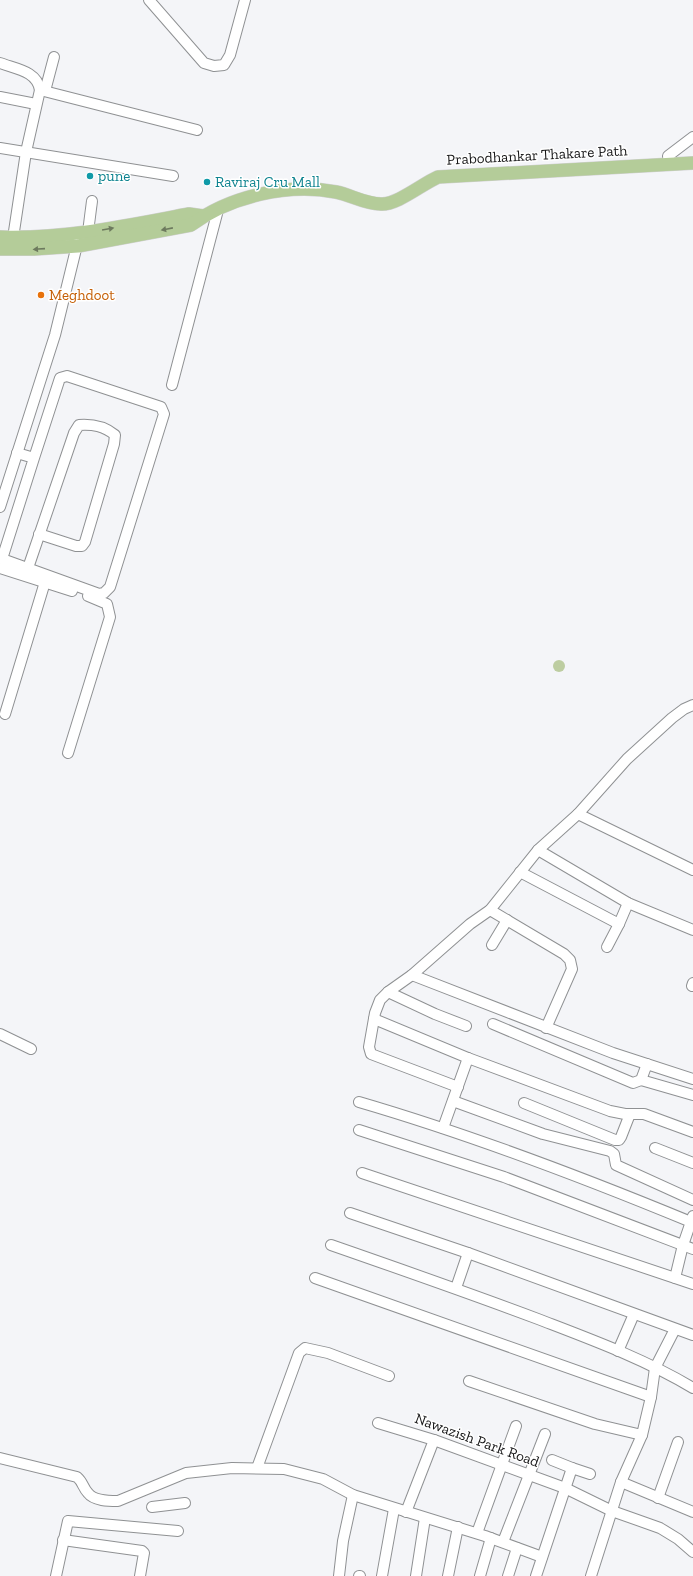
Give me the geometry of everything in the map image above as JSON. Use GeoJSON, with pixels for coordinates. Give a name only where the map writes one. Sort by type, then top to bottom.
{"type":"FeatureCollection","features":[{"type":"Feature","properties":{"kind":"main road","name":"Prabodhankar Thakare Path"},"geometry":{"type":"LineString","coordinates":[[0,249],[34,249],[189,214],[203,216],[245,199],[276,192],[301,190],[338,192],[367,202],[382,205],[397,200],[424,182],[438,176],[693,163]]}},
{"type":"Feature","properties":{"kind":"main road","name":"Prabodhankar Thakare Path"},"geometry":{"type":"LineString","coordinates":[[6,237],[81,238]]}},
{"type":"Feature","properties":{"kind":"street"},"geometry":{"type":"LineString","coordinates":[[150,0],[204,63],[214,66],[224,65],[230,55],[244,1]]}},
{"type":"Feature","properties":{"kind":"street"},"geometry":{"type":"LineString","coordinates":[[6,237],[36,104],[54,58]]}},
{"type":"Feature","properties":{"kind":"street"},"geometry":{"type":"LineString","coordinates":[[0,63],[34,76],[42,91]]}},
{"type":"Feature","properties":{"kind":"street"},"geometry":{"type":"LineString","coordinates":[[42,91],[197,130]]}},
{"type":"Feature","properties":{"kind":"street"},"geometry":{"type":"LineString","coordinates":[[0,97],[36,104]]}},
{"type":"Feature","properties":{"kind":"street"},"geometry":{"type":"LineString","coordinates":[[669,164],[668,156],[693,137]]}},
{"type":"Feature","properties":{"kind":"street"},"geometry":{"type":"LineString","coordinates":[[0,148],[173,176]]}},
{"type":"Feature","properties":{"kind":"street"},"geometry":{"type":"LineString","coordinates":[[0,507],[54,335],[92,201]]}},
{"type":"Feature","properties":{"kind":"street"},"geometry":{"type":"LineString","coordinates":[[172,385],[218,210]]}},
{"type":"Feature","properties":{"kind":"street"},"geometry":{"type":"LineString","coordinates":[[67,376],[156,404],[161,407],[164,414],[110,587],[104,593],[99,594],[2,559],[34,458],[60,378],[67,376]]}},
{"type":"Feature","properties":{"kind":"street"},"geometry":{"type":"LineString","coordinates":[[28,568],[74,433],[79,425],[91,424],[107,429],[115,435],[114,444],[85,542],[82,546],[76,546],[40,534]]}},
{"type":"Feature","properties":{"kind":"street"},"geometry":{"type":"LineString","coordinates":[[17,453],[34,458]]}},
{"type":"Feature","properties":{"kind":"street"},"geometry":{"type":"LineString","coordinates":[[0,568],[97,599],[109,607],[110,616],[68,753]]}},
{"type":"Feature","properties":{"kind":"street"},"geometry":{"type":"LineString","coordinates":[[5,714],[45,582]]}},
{"type":"Feature","properties":{"kind":"street"},"geometry":{"type":"LineString","coordinates":[[458,1086],[372,1054],[369,1047],[378,1003],[388,992],[412,975],[470,924],[490,910],[538,850],[578,814],[627,759],[684,708],[693,705]]}},
{"type":"Feature","properties":{"kind":"street"},"geometry":{"type":"LineString","coordinates":[[578,814],[693,870]]}},
{"type":"Feature","properties":{"kind":"street"},"geometry":{"type":"LineString","coordinates":[[538,850],[628,903],[693,930]]}},
{"type":"Feature","properties":{"kind":"street"},"geometry":{"type":"LineString","coordinates":[[520,872],[619,924]]}},
{"type":"Feature","properties":{"kind":"street"},"geometry":{"type":"LineString","coordinates":[[607,947],[628,903]]}},
{"type":"Feature","properties":{"kind":"street"},"geometry":{"type":"LineString","coordinates":[[490,910],[564,954],[570,960],[572,969],[546,1028]]}},
{"type":"Feature","properties":{"kind":"street"},"geometry":{"type":"LineString","coordinates":[[492,945],[507,920]]}},
{"type":"Feature","properties":{"kind":"street"},"geometry":{"type":"LineString","coordinates":[[412,975],[546,1028],[647,1064],[692,1076]]}},
{"type":"Feature","properties":{"kind":"street"},"geometry":{"type":"LineString","coordinates":[[388,992],[435,1014],[466,1026]]}},
{"type":"Feature","properties":{"kind":"street"},"geometry":{"type":"LineString","coordinates":[[374,1019],[468,1058],[610,1111],[630,1114],[644,1114],[693,1132]]}},
{"type":"Feature","properties":{"kind":"street"},"geometry":{"type":"LineString","coordinates":[[493,1024],[627,1081],[637,1083],[641,1080],[647,1064]]}},
{"type":"Feature","properties":{"kind":"street"},"geometry":{"type":"LineString","coordinates":[[0,1034],[31,1049]]}},
{"type":"Feature","properties":{"kind":"street"},"geometry":{"type":"LineString","coordinates":[[443,1128],[468,1058]]}},
{"type":"Feature","properties":{"kind":"street"},"geometry":{"type":"LineString","coordinates":[[641,1080],[693,1095]]}},
{"type":"Feature","properties":{"kind":"street"},"geometry":{"type":"LineString","coordinates":[[453,1101],[543,1134],[612,1150],[616,1165],[693,1200]]}},
{"type":"Feature","properties":{"kind":"street"},"geometry":{"type":"LineString","coordinates":[[359,1102],[443,1128],[590,1180],[692,1219],[688,1247],[676,1278]]}},
{"type":"Feature","properties":{"kind":"street"},"geometry":{"type":"LineString","coordinates":[[524,1103],[615,1140],[619,1140],[621,1137],[630,1114]]}},
{"type":"Feature","properties":{"kind":"street"},"geometry":{"type":"LineString","coordinates":[[359,1130],[504,1177],[688,1247]]}},
{"type":"Feature","properties":{"kind":"street"},"geometry":{"type":"LineString","coordinates":[[655,1148],[693,1162]]}},
{"type":"Feature","properties":{"kind":"street"},"geometry":{"type":"LineString","coordinates":[[362,1173],[693,1284]]}},
{"type":"Feature","properties":{"kind":"street"},"geometry":{"type":"LineString","coordinates":[[350,1213],[468,1253],[693,1335]]}},
{"type":"Feature","properties":{"kind":"street"},"geometry":{"type":"LineString","coordinates":[[331,1246],[456,1288],[618,1351],[693,1388]]}},
{"type":"Feature","properties":{"kind":"street"},"geometry":{"type":"LineString","coordinates":[[456,1288],[468,1253]]}},
{"type":"Feature","properties":{"kind":"street"},"geometry":{"type":"LineString","coordinates":[[315,1278],[651,1397]]}},
{"type":"Feature","properties":{"kind":"street"},"geometry":{"type":"LineString","coordinates":[[618,1351],[634,1314]]}},
{"type":"Feature","properties":{"kind":"street"},"geometry":{"type":"LineString","coordinates":[[590,1576],[621,1482],[642,1435],[651,1397],[655,1368],[675,1329]]}},
{"type":"Feature","properties":{"kind":"street"},"geometry":{"type":"LineString","coordinates":[[257,1468],[299,1353],[305,1348],[328,1353],[389,1376]]}},
{"type":"Feature","properties":{"kind":"street"},"geometry":{"type":"LineString","coordinates":[[469,1381],[595,1424],[642,1435]]}},
{"type":"Feature","properties":{"kind":"street","name":"Nawazish Park Road"},"geometry":{"type":"LineString","coordinates":[[378,1423],[434,1440],[565,1488],[612,1511],[660,1528],[678,1539],[693,1552]]}},
{"type":"Feature","properties":{"kind":"street"},"geometry":{"type":"LineString","coordinates":[[477,1533],[516,1426]]}},
{"type":"Feature","properties":{"kind":"street"},"geometry":{"type":"LineString","coordinates":[[503,1542],[545,1434]]}},
{"type":"Feature","properties":{"kind":"street"},"geometry":{"type":"LineString","coordinates":[[406,1512],[434,1440]]}},
{"type":"Feature","properties":{"kind":"street"},"geometry":{"type":"LineString","coordinates":[[658,1498],[678,1442]]}},
{"type":"Feature","properties":{"kind":"street"},"geometry":{"type":"LineString","coordinates":[[0,1458],[77,1477],[83,1482],[88,1493],[94,1497],[109,1501],[118,1501],[186,1473],[210,1469],[284,1469],[323,1479],[353,1496],[477,1533],[542,1557]]}},
{"type":"Feature","properties":{"kind":"street"},"geometry":{"type":"LineString","coordinates":[[552,1460],[590,1474]]}},
{"type":"Feature","properties":{"kind":"street"},"geometry":{"type":"LineString","coordinates":[[536,1576],[572,1468]]}},
{"type":"Feature","properties":{"kind":"street"},"geometry":{"type":"LineString","coordinates":[[621,1482],[658,1498],[692,1508]]}},
{"type":"Feature","properties":{"kind":"street"},"geometry":{"type":"LineString","coordinates":[[339,1576],[343,1541],[353,1496]]}},
{"type":"Feature","properties":{"kind":"street"},"geometry":{"type":"LineString","coordinates":[[152,1507],[185,1503]]}},
{"type":"Feature","properties":{"kind":"street"},"geometry":{"type":"LineString","coordinates":[[382,1576],[394,1508]]}},
{"type":"Feature","properties":{"kind":"street"},"geometry":{"type":"LineString","coordinates":[[416,1576],[425,1518]]}},
{"type":"Feature","properties":{"kind":"street"},"geometry":{"type":"LineString","coordinates":[[56,1576],[68,1521],[178,1531]]}},
{"type":"Feature","properties":{"kind":"street"},"geometry":{"type":"LineString","coordinates":[[448,1576],[458,1527]]}},
{"type":"Feature","properties":{"kind":"street"},"geometry":{"type":"LineString","coordinates":[[480,1576],[491,1538]]}},
{"type":"Feature","properties":{"kind":"street"},"geometry":{"type":"LineString","coordinates":[[63,1540],[142,1551],[144,1553],[140,1576]]}},
{"type":"Feature","properties":{"kind":"street"},"geometry":{"type":"LineString","coordinates":[[508,1576],[517,1548]]}},
{"type":"Feature","properties":{"kind":"green space"},"geometry":{"type":"Polygon","coordinates":[[[557,660],[561,660],[565,666],[561,672],[557,672],[553,668],[553,664],[557,660]]]}},
{"type":"Feature","properties":{"kind":"place","name":"pune"},"geometry":{"type":"Point","coordinates":[90,176]}},
{"type":"Feature","properties":{"kind":"place","name":"Raviraj Cru Mall"},"geometry":{"type":"Point","coordinates":[207,182]}},
{"type":"Feature","properties":{"kind":"place","name":"Meghdoot"},"geometry":{"type":"Point","coordinates":[41,295]}}]}
